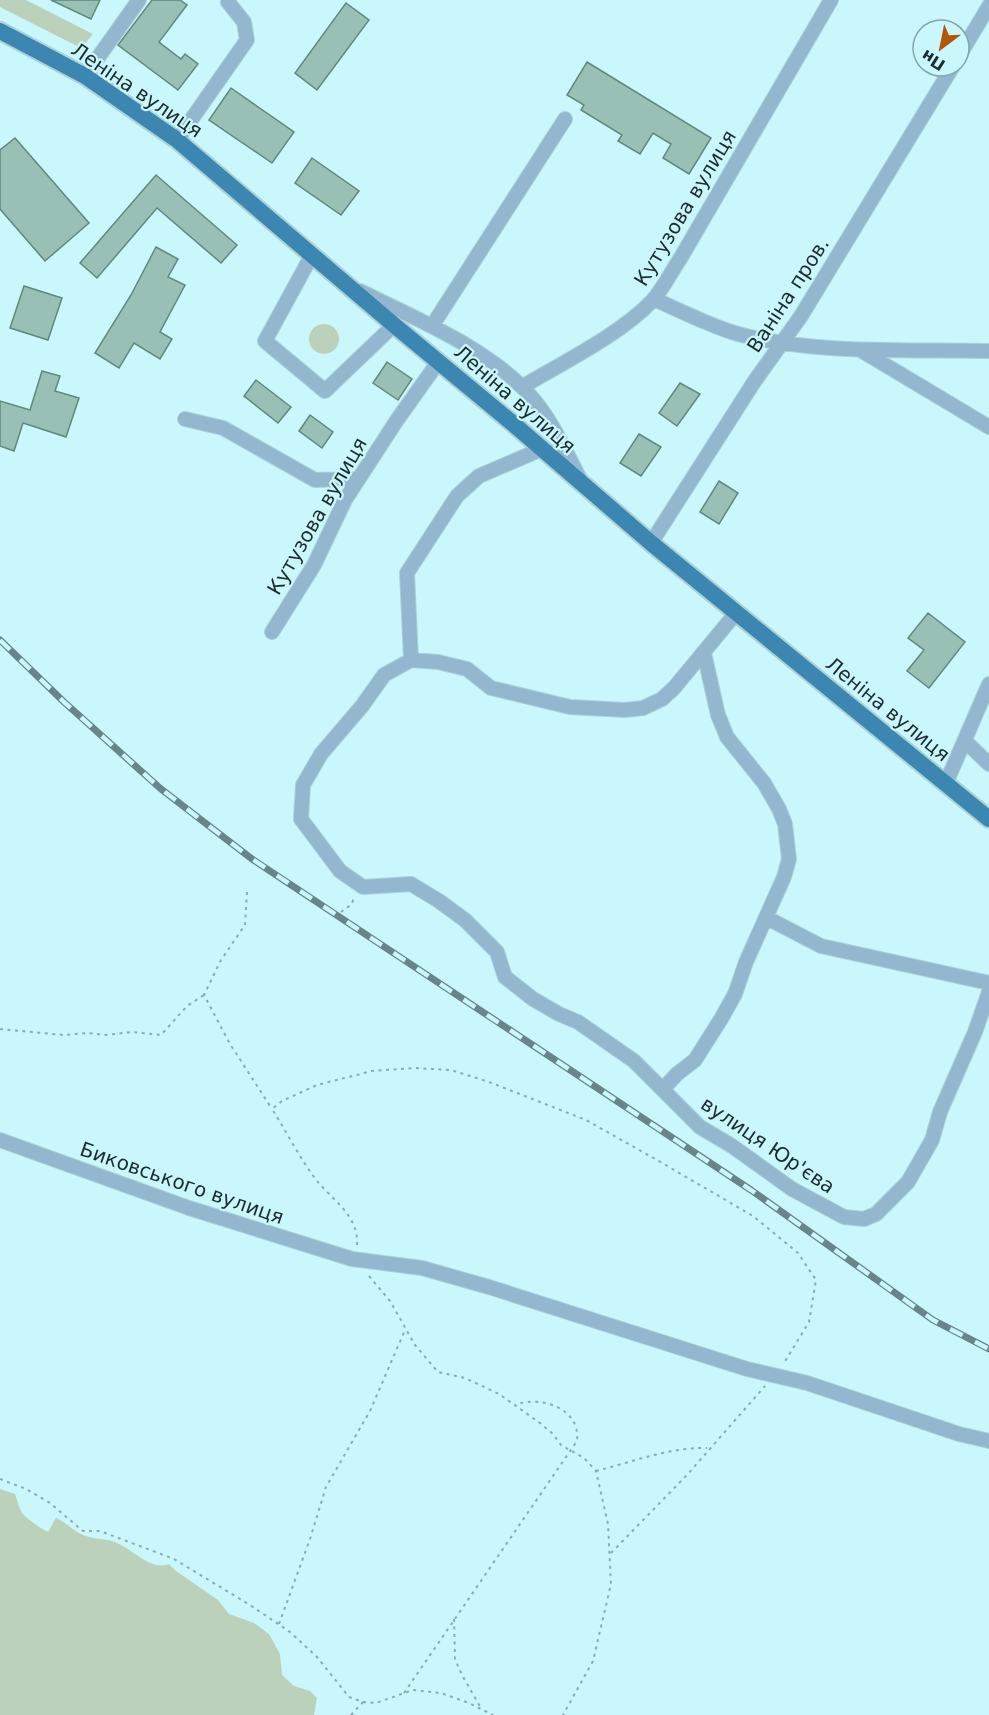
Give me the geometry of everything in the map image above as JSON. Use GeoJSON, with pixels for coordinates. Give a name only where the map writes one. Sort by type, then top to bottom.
{"type":"FeatureCollection","features":[{"type":"Feature","properties":{"kind":"main road","name":"Леніна вулиця"},"geometry":{"type":"LineString","coordinates":[[0,31],[85,76],[177,140],[651,543],[989,819]]}},
{"type":"Feature","properties":{"kind":"street"},"geometry":{"type":"LineString","coordinates":[[85,76],[138,0]]}},
{"type":"Feature","properties":{"kind":"street"},"geometry":{"type":"LineString","coordinates":[[177,140],[248,40],[244,22],[228,2],[229,0]]}},
{"type":"Feature","properties":{"kind":"street","name":"Кутузова вулиця"},"geometry":{"type":"LineString","coordinates":[[522,387],[611,333],[654,299],[680,259],[831,0]]}},
{"type":"Feature","properties":{"kind":"street"},"geometry":{"type":"LineString","coordinates":[[971,36],[989,6]]}},
{"type":"Feature","properties":{"kind":"street","name":"Ваніна пров."},"geometry":{"type":"LineString","coordinates":[[651,543],[754,382],[784,342],[946,78]]}},
{"type":"Feature","properties":{"kind":"street"},"geometry":{"type":"LineString","coordinates":[[432,326],[565,119]]}},
{"type":"Feature","properties":{"kind":"street"},"geometry":{"type":"LineString","coordinates":[[312,255],[265,341],[325,391],[394,324]]}},
{"type":"Feature","properties":{"kind":"street"},"geometry":{"type":"LineString","coordinates":[[348,285],[432,326],[483,357],[522,387],[544,413],[582,484]]}},
{"type":"Feature","properties":{"kind":"street"},"geometry":{"type":"LineString","coordinates":[[654,299],[735,333],[759,339],[862,351],[902,349],[989,351]]}},
{"type":"Feature","properties":{"kind":"street"},"geometry":{"type":"LineString","coordinates":[[862,351],[989,428]]}},
{"type":"Feature","properties":{"kind":"street","name":"Кутузова вулиця"},"geometry":{"type":"LineString","coordinates":[[272,633],[314,565],[345,500],[439,361]]}},
{"type":"Feature","properties":{"kind":"street"},"geometry":{"type":"LineString","coordinates":[[185,419],[224,428],[315,480],[358,479]]}},
{"type":"Feature","properties":{"kind":"street"},"geometry":{"type":"LineString","coordinates":[[411,660],[407,573],[457,496],[479,476],[542,449]]}},
{"type":"Feature","properties":{"kind":"street"},"geometry":{"type":"LineString","coordinates":[[358,884],[340,871],[301,819],[303,785],[321,754],[362,706],[384,675],[411,660],[438,662],[467,669],[491,688],[570,707],[625,710],[643,708],[662,699],[704,653],[736,613]]}},
{"type":"Feature","properties":{"kind":"street"},"geometry":{"type":"LineString","coordinates":[[663,1089],[695,1060],[710,1039],[735,994],[746,962],[784,877],[789,859],[785,825],[764,783],[727,737],[718,715],[704,653]]}},
{"type":"Feature","properties":{"kind":"street"},"geometry":{"type":"LineString","coordinates":[[946,783],[989,684]]}},
{"type":"Feature","properties":{"kind":"street"},"geometry":{"type":"LineString","coordinates":[[965,741],[989,764]]}},
{"type":"Feature","properties":{"kind":"street","name":"вулиця Юр'єва"},"geometry":{"type":"LineString","coordinates":[[358,884],[363,887],[411,884],[439,901],[465,920],[497,952],[505,977],[533,999],[599,1035],[634,1061],[700,1127],[732,1146],[792,1189],[844,1217],[864,1219],[876,1214],[908,1182],[932,1140],[940,1112],[975,1032],[989,992]]}},
{"type":"Feature","properties":{"kind":"street"},"geometry":{"type":"LineString","coordinates":[[767,918],[821,946],[989,983]]}},
{"type":"Feature","properties":{"kind":"street","name":"Биковського вулиця"},"geometry":{"type":"LineString","coordinates":[[0,1140],[189,1208],[352,1259],[422,1268],[489,1287],[747,1369],[807,1383],[958,1434],[989,1441]]}},
{"type":"Feature","properties":{"kind":"path"},"geometry":{"type":"LineString","coordinates":[[341,912],[352,904],[358,884]]}},
{"type":"Feature","properties":{"kind":"path"},"geometry":{"type":"LineString","coordinates":[[0,1029],[64,1035],[87,1033],[106,1035],[132,1032],[161,1035],[188,1006],[204,995],[221,960],[245,925],[247,892]]}},
{"type":"Feature","properties":{"kind":"path"},"geometry":{"type":"LineString","coordinates":[[204,995],[230,1044],[314,1178],[333,1196],[355,1224],[358,1244],[352,1259],[390,1301],[415,1345],[438,1372],[465,1378],[499,1394],[540,1423],[561,1444],[584,1458],[596,1471],[608,1524],[611,1584],[593,1661],[563,1715]]}},
{"type":"Feature","properties":{"kind":"path"},"geometry":{"type":"LineString","coordinates":[[272,1109],[282,1101],[317,1085],[372,1071],[414,1068],[451,1070],[489,1082],[586,1120],[753,1216],[798,1253],[816,1280],[809,1322],[790,1356],[687,1475],[611,1553]]}},
{"type":"Feature","properties":{"kind":"path"},"geometry":{"type":"LineString","coordinates":[[279,1624],[326,1487],[370,1411],[406,1329]]}},
{"type":"Feature","properties":{"kind":"path"},"geometry":{"type":"LineString","coordinates":[[404,1693],[577,1441],[578,1431],[567,1413],[558,1407],[536,1401],[524,1401],[514,1405]]}},
{"type":"Feature","properties":{"kind":"path"},"geometry":{"type":"LineString","coordinates":[[596,1471],[660,1454],[694,1448],[709,1448]]}},
{"type":"Feature","properties":{"kind":"path"},"geometry":{"type":"LineString","coordinates":[[0,1479],[26,1489],[50,1503],[83,1531],[100,1531],[174,1559],[279,1624],[316,1657],[349,1697],[363,1702],[376,1702],[413,1690],[441,1693],[493,1715]]}},
{"type":"Feature","properties":{"kind":"path"},"geometry":{"type":"LineString","coordinates":[[454,1619],[455,1659],[481,1709]]}},
{"type":"Feature","properties":{"kind":"path"},"geometry":{"type":"LineString","coordinates":[[351,1715],[363,1702]]}},
{"type":"Feature","properties":{"kind":"green space"},"geometry":{"type":"Polygon","coordinates":[[[0,0],[26,0],[93,34],[81,48],[0,7],[0,0]]]}},
{"type":"Feature","properties":{"kind":"green space"},"geometry":{"type":"Polygon","coordinates":[[[324,324],[335,328],[339,339],[335,350],[324,354],[313,350],[309,339],[313,328],[324,324]]]}},
{"type":"Feature","properties":{"kind":"green space"},"geometry":{"type":"Polygon","coordinates":[[[0,1489],[15,1494],[23,1514],[46,1531],[48,1532],[56,1518],[88,1537],[115,1542],[149,1563],[169,1564],[218,1600],[229,1614],[254,1623],[269,1634],[280,1654],[282,1675],[294,1686],[310,1691],[317,1698],[314,1715],[0,1715],[0,1489]]]}},
{"type":"Feature","properties":{"kind":"building"},"geometry":{"type":"Polygon","coordinates":[[[51,0],[100,0],[91,19],[51,0]]]}},
{"type":"Feature","properties":{"kind":"building"},"geometry":{"type":"Polygon","coordinates":[[[152,0],[180,0],[187,5],[159,42],[181,59],[185,54],[198,64],[178,90],[118,45],[152,0]]]}},
{"type":"Feature","properties":{"kind":"building"},"geometry":{"type":"Polygon","coordinates":[[[346,3],[369,20],[317,90],[295,73],[346,3]]]}},
{"type":"Feature","properties":{"kind":"building"},"geometry":{"type":"Polygon","coordinates":[[[587,62],[711,138],[689,174],[663,158],[671,144],[653,133],[640,154],[618,141],[622,135],[581,110],[584,105],[567,95],[587,62]]]}},
{"type":"Feature","properties":{"kind":"building"},"geometry":{"type":"Polygon","coordinates":[[[231,88],[294,132],[272,163],[209,120],[231,88]]]}},
{"type":"Feature","properties":{"kind":"building"},"geometry":{"type":"Polygon","coordinates":[[[15,138],[89,223],[45,261],[0,209],[0,150],[15,138]]]}},
{"type":"Feature","properties":{"kind":"building"},"geometry":{"type":"Polygon","coordinates":[[[312,158],[359,191],[341,215],[295,183],[312,158]]]}},
{"type":"Feature","properties":{"kind":"building"},"geometry":{"type":"Polygon","coordinates":[[[156,175],[237,245],[221,263],[157,208],[97,278],[80,263],[156,175]]]}},
{"type":"Feature","properties":{"kind":"building"},"geometry":{"type":"Polygon","coordinates":[[[156,247],[178,259],[168,277],[185,285],[160,332],[172,339],[160,359],[134,343],[119,368],[95,353],[131,295],[156,247]]]}},
{"type":"Feature","properties":{"kind":"building"},"geometry":{"type":"Polygon","coordinates":[[[24,286],[62,298],[48,340],[10,328],[24,286]]]}},
{"type":"Feature","properties":{"kind":"building"},"geometry":{"type":"Polygon","coordinates":[[[387,362],[412,379],[398,400],[373,383],[387,362]]]}},
{"type":"Feature","properties":{"kind":"building"},"geometry":{"type":"Polygon","coordinates":[[[42,371],[60,376],[55,391],[79,398],[66,437],[23,423],[14,451],[0,446],[0,401],[30,410],[42,371]]]}},
{"type":"Feature","properties":{"kind":"building"},"geometry":{"type":"Polygon","coordinates":[[[256,380],[291,407],[278,423],[244,396],[256,380]]]}},
{"type":"Feature","properties":{"kind":"building"},"geometry":{"type":"Polygon","coordinates":[[[680,383],[700,394],[677,426],[659,413],[680,383]]]}},
{"type":"Feature","properties":{"kind":"building"},"geometry":{"type":"Polygon","coordinates":[[[310,415],[333,432],[322,448],[299,431],[310,415]]]}},
{"type":"Feature","properties":{"kind":"building"},"geometry":{"type":"Polygon","coordinates":[[[639,434],[661,447],[641,476],[620,463],[639,434]]]}},
{"type":"Feature","properties":{"kind":"building"},"geometry":{"type":"Polygon","coordinates":[[[719,481],[738,493],[719,524],[700,512],[719,481]]]}},
{"type":"Feature","properties":{"kind":"building"},"geometry":{"type":"Polygon","coordinates":[[[928,613],[965,642],[929,688],[907,671],[924,650],[908,638],[928,613]]]}},
{"type":"Feature","properties":{"kind":"railway"},"geometry":{"type":"LineString","coordinates":[[0,640],[64,702],[161,789],[252,859],[751,1190],[933,1320],[989,1349]]}}]}
